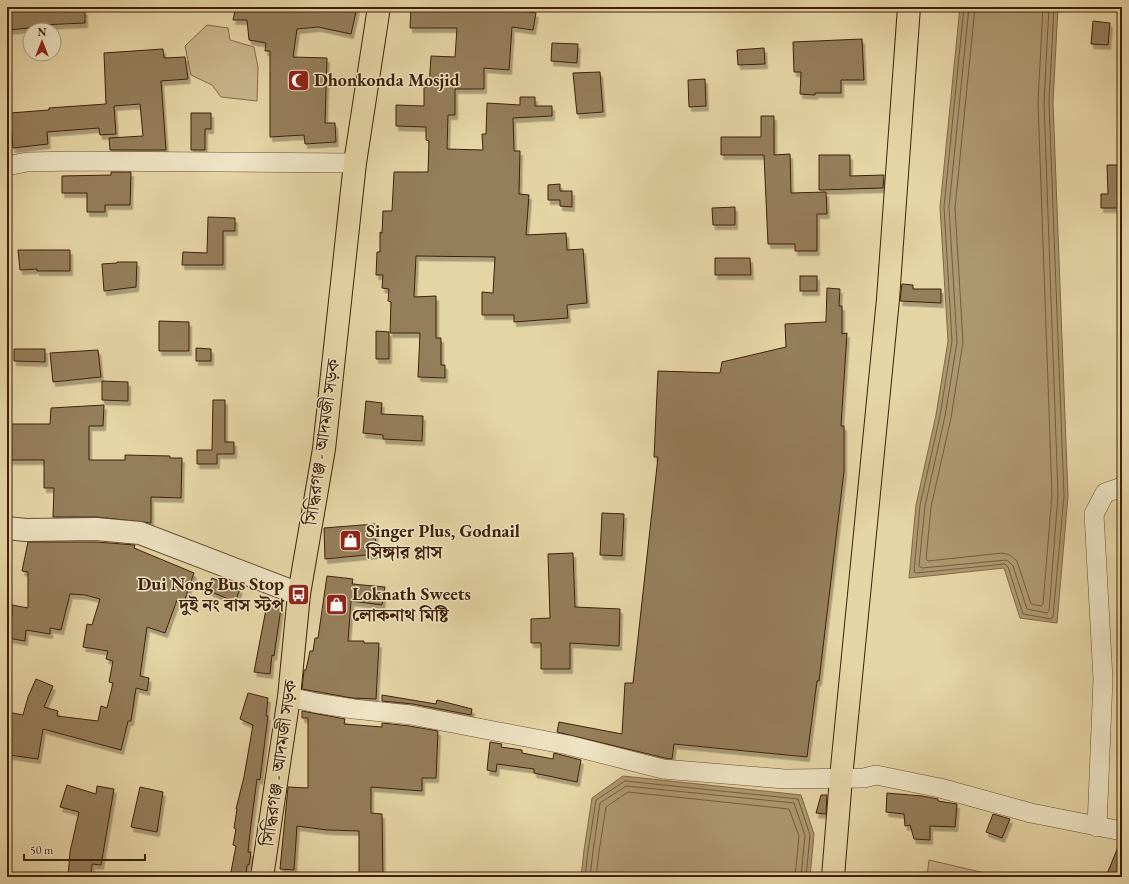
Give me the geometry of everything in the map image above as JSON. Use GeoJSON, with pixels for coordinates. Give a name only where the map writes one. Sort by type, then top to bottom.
{"type":"FeatureCollection","features":[{"type":"Feature","properties":{"kind":"main road","name":"সিদ্ধিরগঞ্জ - আদমজী সড়ক"},"geometry":{"type":"LineString","coordinates":[[262,877],[289,697],[299,594],[324,449],[355,163],[379,7]]}},
{"type":"Feature","properties":{"kind":"main road"},"geometry":{"type":"LineString","coordinates":[[833,877],[840,778],[888,299],[909,7]]}},
{"type":"Feature","properties":{"kind":"street"},"geometry":{"type":"LineString","coordinates":[[7,166],[27,162],[75,161],[355,163]]}},
{"type":"Feature","properties":{"kind":"street"},"geometry":{"type":"LineString","coordinates":[[1097,827],[1103,679],[1094,514],[1105,493],[1122,487]]}},
{"type":"Feature","properties":{"kind":"street"},"geometry":{"type":"LineString","coordinates":[[7,528],[26,530],[96,529],[140,533],[299,594]]}},
{"type":"Feature","properties":{"kind":"street"},"geometry":{"type":"LineString","coordinates":[[289,697],[354,709],[411,715],[568,745],[663,769],[785,779],[864,778],[876,775],[940,788],[1031,813],[1122,831]]}},
{"type":"Feature","properties":{"kind":"shaded area"},"geometry":{"type":"Polygon","coordinates":[[[207,25],[228,28],[230,40],[254,47],[258,67],[257,101],[221,97],[212,85],[191,75],[185,46],[207,25]]]}},
{"type":"Feature","properties":{"kind":"shaded area"},"geometry":{"type":"Polygon","coordinates":[[[929,860],[1002,877],[927,877],[929,860]]]}},
{"type":"Feature","properties":{"kind":"water"},"geometry":{"type":"Polygon","coordinates":[[[960,7],[1058,7],[1053,102],[1068,496],[1057,623],[1020,618],[1004,568],[909,578],[916,505],[936,415],[948,341],[940,207],[960,7]]]}},
{"type":"Feature","properties":{"kind":"water"},"geometry":{"type":"Polygon","coordinates":[[[623,776],[801,795],[814,834],[810,877],[581,877],[592,798],[623,776]]]}},
{"type":"Feature","properties":{"kind":"building"},"geometry":{"type":"Polygon","coordinates":[[[7,7],[65,7],[65,12],[85,10],[85,23],[62,24],[62,22],[22,22],[22,29],[7,30],[7,7]]]}},
{"type":"Feature","properties":{"kind":"building"},"geometry":{"type":"Polygon","coordinates":[[[236,7],[299,7],[299,10],[357,7],[351,34],[318,27],[297,29],[293,57],[327,58],[325,123],[335,123],[336,142],[305,144],[304,135],[270,137],[270,51],[265,51],[266,43],[249,40],[247,20],[233,20],[236,7]]]}},
{"type":"Feature","properties":{"kind":"building"},"geometry":{"type":"Polygon","coordinates":[[[411,7],[515,7],[515,10],[536,13],[533,30],[512,27],[509,70],[484,68],[484,89],[455,89],[455,115],[448,115],[447,149],[483,150],[482,134],[486,134],[487,103],[520,105],[520,97],[535,97],[535,106],[552,106],[552,116],[513,118],[514,151],[520,151],[519,194],[529,195],[526,235],[566,233],[567,250],[583,249],[587,303],[567,305],[568,318],[514,322],[514,315],[482,315],[482,292],[493,293],[495,257],[416,256],[414,297],[436,296],[436,338],[441,338],[441,365],[445,365],[445,378],[418,377],[420,333],[390,333],[391,302],[388,301],[389,289],[382,288],[383,275],[376,275],[377,252],[380,252],[380,232],[382,233],[383,211],[392,211],[394,172],[428,172],[429,141],[426,140],[426,127],[396,126],[396,105],[424,106],[424,87],[429,87],[431,56],[455,57],[457,28],[410,28],[411,7]]]}},
{"type":"Feature","properties":{"kind":"building"},"geometry":{"type":"Polygon","coordinates":[[[1093,21],[1110,23],[1108,45],[1091,44],[1093,21]]]}},
{"type":"Feature","properties":{"kind":"building"},"geometry":{"type":"Polygon","coordinates":[[[862,39],[864,80],[841,80],[841,93],[815,93],[815,95],[800,94],[801,72],[794,72],[793,42],[862,39]]]}},
{"type":"Feature","properties":{"kind":"building"},"geometry":{"type":"Polygon","coordinates":[[[552,43],[578,44],[577,63],[551,61],[552,43]]]}},
{"type":"Feature","properties":{"kind":"building"},"geometry":{"type":"Polygon","coordinates":[[[764,48],[765,64],[738,65],[737,50],[764,48]]]}},
{"type":"Feature","properties":{"kind":"building"},"geometry":{"type":"Polygon","coordinates":[[[163,49],[164,58],[185,57],[188,79],[161,81],[166,150],[110,150],[109,138],[143,136],[140,104],[114,106],[116,134],[100,135],[99,128],[47,132],[48,144],[13,148],[10,113],[49,110],[49,108],[106,104],[104,53],[163,49]]]}},
{"type":"Feature","properties":{"kind":"building"},"geometry":{"type":"Polygon","coordinates":[[[600,72],[603,112],[577,114],[573,73],[600,72]]]}},
{"type":"Feature","properties":{"kind":"building"},"geometry":{"type":"Polygon","coordinates":[[[705,79],[706,106],[689,107],[688,80],[705,79]]]}},
{"type":"Feature","properties":{"kind":"building"},"geometry":{"type":"Polygon","coordinates":[[[191,113],[211,113],[211,129],[205,129],[205,150],[191,150],[191,113]]]}},
{"type":"Feature","properties":{"kind":"building"},"geometry":{"type":"Polygon","coordinates":[[[761,116],[774,116],[774,155],[790,154],[791,193],[826,192],[827,214],[817,214],[817,251],[795,251],[795,244],[768,244],[764,155],[721,155],[721,137],[761,137],[761,116]]]}},
{"type":"Feature","properties":{"kind":"building"},"geometry":{"type":"Polygon","coordinates":[[[819,155],[850,155],[850,176],[884,175],[883,188],[819,190],[819,155]]]}},
{"type":"Feature","properties":{"kind":"building"},"geometry":{"type":"Polygon","coordinates":[[[1107,165],[1122,165],[1122,208],[1101,208],[1101,194],[1108,194],[1107,165]]]}},
{"type":"Feature","properties":{"kind":"building"},"geometry":{"type":"Polygon","coordinates":[[[111,172],[131,172],[130,205],[105,205],[105,212],[87,212],[87,193],[62,193],[62,176],[111,175],[111,172]]]}},
{"type":"Feature","properties":{"kind":"building"},"geometry":{"type":"Polygon","coordinates":[[[560,184],[560,191],[572,191],[572,207],[560,206],[560,200],[548,200],[548,185],[560,184]]]}},
{"type":"Feature","properties":{"kind":"building"},"geometry":{"type":"Polygon","coordinates":[[[735,207],[735,225],[713,225],[712,208],[735,207]]]}},
{"type":"Feature","properties":{"kind":"building"},"geometry":{"type":"Polygon","coordinates":[[[208,217],[235,218],[235,231],[223,231],[223,265],[182,265],[183,252],[207,253],[208,217]]]}},
{"type":"Feature","properties":{"kind":"building"},"geometry":{"type":"Polygon","coordinates":[[[18,250],[70,250],[70,271],[37,271],[37,269],[20,270],[18,250]]]}},
{"type":"Feature","properties":{"kind":"building"},"geometry":{"type":"Polygon","coordinates":[[[715,258],[750,258],[751,275],[715,275],[715,258]]]}},
{"type":"Feature","properties":{"kind":"building"},"geometry":{"type":"Polygon","coordinates":[[[137,262],[136,287],[104,291],[102,264],[137,262]]]}},
{"type":"Feature","properties":{"kind":"building"},"geometry":{"type":"Polygon","coordinates":[[[800,276],[817,276],[817,291],[800,291],[800,276]]]}},
{"type":"Feature","properties":{"kind":"building"},"geometry":{"type":"Polygon","coordinates":[[[902,284],[913,285],[913,289],[941,289],[941,303],[900,301],[902,284]]]}},
{"type":"Feature","properties":{"kind":"building"},"geometry":{"type":"Polygon","coordinates":[[[827,288],[840,289],[839,306],[842,306],[842,334],[847,333],[841,426],[844,426],[844,471],[819,681],[817,681],[807,757],[674,744],[672,759],[557,732],[559,722],[622,734],[625,683],[633,683],[658,457],[654,457],[658,371],[720,373],[722,362],[786,347],[785,324],[826,322],[827,288]]]}},
{"type":"Feature","properties":{"kind":"building"},"geometry":{"type":"Polygon","coordinates":[[[159,321],[189,322],[189,351],[159,351],[159,321]]]}},
{"type":"Feature","properties":{"kind":"building"},"geometry":{"type":"Polygon","coordinates":[[[376,331],[389,332],[389,359],[376,359],[376,331]]]}},
{"type":"Feature","properties":{"kind":"building"},"geometry":{"type":"Polygon","coordinates":[[[196,348],[211,349],[211,361],[196,361],[196,348]]]}},
{"type":"Feature","properties":{"kind":"building"},"geometry":{"type":"Polygon","coordinates":[[[14,349],[45,349],[45,362],[14,361],[14,349]]]}},
{"type":"Feature","properties":{"kind":"building"},"geometry":{"type":"Polygon","coordinates":[[[98,350],[101,377],[53,382],[50,353],[98,350]]]}},
{"type":"Feature","properties":{"kind":"building"},"geometry":{"type":"Polygon","coordinates":[[[102,381],[128,382],[128,401],[102,400],[102,381]]]}},
{"type":"Feature","properties":{"kind":"building"},"geometry":{"type":"Polygon","coordinates":[[[213,400],[225,400],[225,442],[234,442],[234,454],[217,454],[217,464],[197,464],[197,450],[212,450],[213,400]]]}},
{"type":"Feature","properties":{"kind":"building"},"geometry":{"type":"Polygon","coordinates":[[[366,401],[382,403],[381,414],[423,416],[422,441],[383,439],[383,435],[363,433],[366,401]]]}},
{"type":"Feature","properties":{"kind":"building"},"geometry":{"type":"Polygon","coordinates":[[[104,405],[103,426],[89,426],[89,460],[125,460],[125,455],[170,456],[170,458],[182,458],[181,498],[151,497],[151,523],[97,517],[53,517],[54,488],[44,488],[44,460],[7,460],[7,424],[50,424],[51,408],[104,405]]]}},
{"type":"Feature","properties":{"kind":"building"},"geometry":{"type":"Polygon","coordinates":[[[602,513],[624,514],[622,556],[600,555],[602,513]]]}},
{"type":"Feature","properties":{"kind":"building","name":"Singer Plus, Godnail সিঙ্গার প্লাস"},"geometry":{"type":"Polygon","coordinates":[[[375,524],[376,554],[325,559],[324,528],[375,524]]]}},
{"type":"Feature","properties":{"kind":"building"},"geometry":{"type":"Polygon","coordinates":[[[28,542],[96,542],[135,545],[134,548],[194,573],[184,602],[177,600],[165,633],[147,627],[140,676],[149,678],[147,691],[136,688],[131,721],[128,721],[121,750],[43,729],[38,759],[9,755],[12,740],[7,739],[7,712],[23,715],[28,697],[36,679],[53,686],[44,707],[58,711],[57,716],[98,721],[101,706],[107,708],[113,683],[109,682],[113,661],[106,659],[108,651],[83,647],[87,624],[92,625],[100,599],[85,595],[70,594],[61,630],[50,628],[50,634],[26,630],[25,641],[7,638],[7,615],[12,616],[12,605],[28,608],[28,572],[22,571],[28,542]]]}},
{"type":"Feature","properties":{"kind":"building"},"geometry":{"type":"Polygon","coordinates":[[[573,553],[575,607],[620,609],[619,646],[570,643],[570,669],[541,669],[541,643],[531,643],[531,619],[550,618],[548,554],[573,553]]]}},
{"type":"Feature","properties":{"kind":"building"},"geometry":{"type":"Polygon","coordinates":[[[327,576],[353,579],[352,584],[385,587],[382,605],[351,601],[348,641],[379,643],[376,699],[352,698],[302,689],[304,670],[306,670],[310,651],[313,651],[315,638],[318,638],[327,576]]]}},
{"type":"Feature","properties":{"kind":"building"},"geometry":{"type":"Polygon","coordinates":[[[212,578],[240,589],[235,602],[207,590],[212,578]]]}},
{"type":"Feature","properties":{"kind":"building"},"geometry":{"type":"Polygon","coordinates":[[[267,604],[281,608],[270,674],[254,672],[267,604]]]}},
{"type":"Feature","properties":{"kind":"building"},"geometry":{"type":"Polygon","coordinates":[[[248,693],[268,698],[266,716],[268,716],[260,780],[257,779],[251,824],[248,852],[251,852],[249,865],[247,865],[246,877],[230,877],[236,846],[233,845],[236,829],[234,828],[236,809],[244,777],[253,725],[240,719],[248,693]]]}},
{"type":"Feature","properties":{"kind":"building"},"geometry":{"type":"Polygon","coordinates":[[[382,695],[436,704],[437,700],[472,709],[471,715],[413,704],[382,701],[382,695]]]}},
{"type":"Feature","properties":{"kind":"building"},"geometry":{"type":"Polygon","coordinates":[[[302,711],[345,719],[344,724],[382,727],[382,723],[438,731],[436,778],[422,778],[422,791],[371,787],[371,813],[382,814],[383,877],[359,877],[359,831],[327,830],[297,826],[294,870],[280,869],[288,787],[308,788],[308,718],[302,718],[302,711]]]}},
{"type":"Feature","properties":{"kind":"building"},"geometry":{"type":"Polygon","coordinates":[[[490,742],[502,744],[501,747],[522,750],[522,753],[553,759],[554,753],[581,760],[577,782],[534,773],[534,769],[497,764],[496,772],[487,770],[490,742]]]}},
{"type":"Feature","properties":{"kind":"building"},"geometry":{"type":"Polygon","coordinates":[[[67,785],[96,794],[97,786],[114,789],[101,865],[92,864],[91,877],[68,877],[70,852],[79,812],[60,807],[67,785]]]}},
{"type":"Feature","properties":{"kind":"building"},"geometry":{"type":"Polygon","coordinates":[[[140,787],[163,792],[157,832],[131,827],[140,787]]]}},
{"type":"Feature","properties":{"kind":"building"},"geometry":{"type":"Polygon","coordinates":[[[887,793],[922,796],[938,799],[938,801],[957,804],[955,827],[930,826],[930,840],[914,839],[910,825],[905,826],[904,814],[886,812],[887,793]]]}},
{"type":"Feature","properties":{"kind":"building"},"geometry":{"type":"Polygon","coordinates":[[[821,795],[827,795],[826,814],[816,813],[821,795]]]}},
{"type":"Feature","properties":{"kind":"building"},"geometry":{"type":"Polygon","coordinates":[[[993,814],[1010,819],[1002,838],[986,832],[993,814]]]}},
{"type":"Feature","properties":{"kind":"building"},"geometry":{"type":"Polygon","coordinates":[[[1120,842],[1122,842],[1122,877],[1114,877],[1107,874],[1120,842]]]}},
{"type":"Feature","properties":{"kind":"place","name":"Dhonkonda Mosjid"},"geometry":{"type":"Point","coordinates":[298,80]}},
{"type":"Feature","properties":{"kind":"place","name":"Singer Plus, Godnail সিঙ্গার প্লাস"},"geometry":{"type":"Point","coordinates":[350,541]}},
{"type":"Feature","properties":{"kind":"place","name":"Dui Nong Bus Stop দুই নং বাস স্টপ"},"geometry":{"type":"Point","coordinates":[299,594]}},
{"type":"Feature","properties":{"kind":"place","name":"Loknath Sweets লোকনাথ মিষ্টি"},"geometry":{"type":"Point","coordinates":[337,604]}}]}
